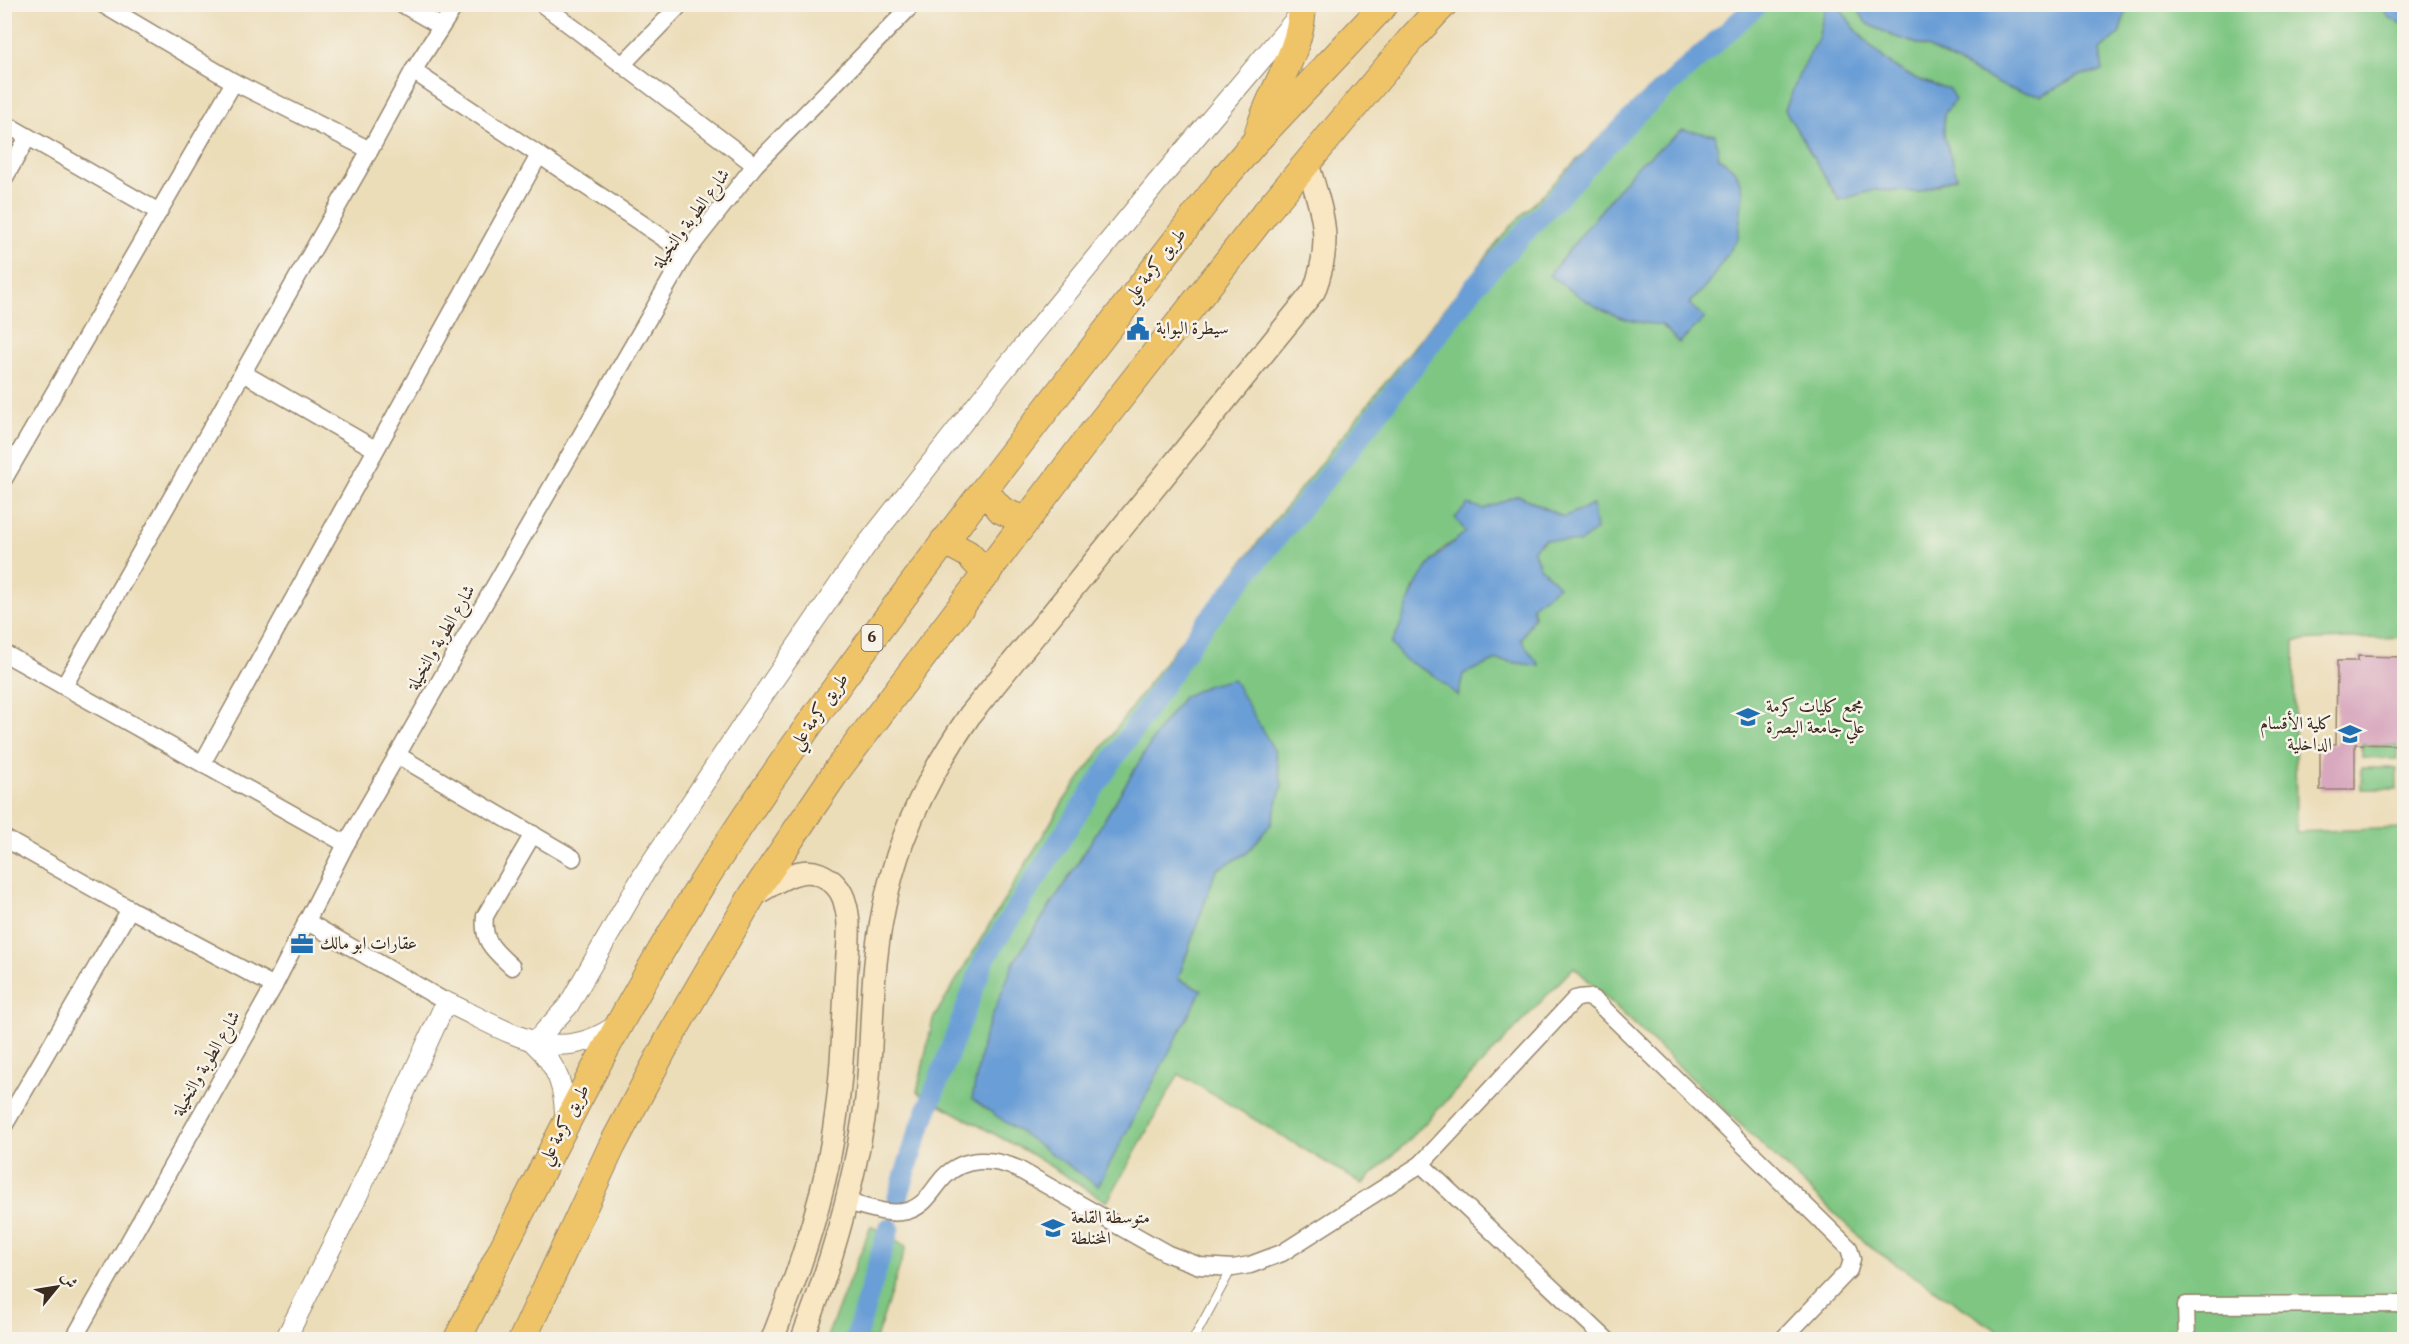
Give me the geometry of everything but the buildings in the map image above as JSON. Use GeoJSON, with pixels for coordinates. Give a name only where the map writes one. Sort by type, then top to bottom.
{"type":"FeatureCollection","features":[{"type":"Feature","properties":{"kind":"highway","name":"طريق كرمة علي"},"geometry":{"type":"LineString","coordinates":[[457,1340],[565,1124],[619,1024],[710,871],[890,611],[1217,188],[1256,142],[1385,4]]}},
{"type":"Feature","properties":{"kind":"highway"},"geometry":{"type":"LineString","coordinates":[[522,1340],[611,1148],[670,1037],[752,896],[838,770],[1025,521],[1307,162],[1411,39],[1444,4]]}},
{"type":"Feature","properties":{"kind":"highway"},"geometry":{"type":"LineString","coordinates":[[1256,142],[1265,109],[1294,51],[1305,8]]}},
{"type":"Feature","properties":{"kind":"highway"},"geometry":{"type":"LineString","coordinates":[[984,490],[1001,510],[1025,521]]}},
{"type":"Feature","properties":{"kind":"highway"},"geometry":{"type":"LineString","coordinates":[[944,541],[968,554],[987,574]]}},
{"type":"Feature","properties":{"kind":"main road"},"geometry":{"type":"LineString","coordinates":[[802,1340],[835,1248],[858,1156],[866,1101],[874,979],[881,921],[887,884],[910,818],[937,765],[970,715],[1314,291],[1322,268],[1326,244],[1324,220],[1307,162]]}},
{"type":"Feature","properties":{"kind":"main road"},"geometry":{"type":"LineString","coordinates":[[752,896],[792,875],[809,871],[819,874],[836,885],[847,911],[844,1030],[839,1095],[822,1191],[808,1241],[772,1340]]}},
{"type":"Feature","properties":{"kind":"main road"},"geometry":{"type":"LineString","coordinates":[[808,1241],[835,1248]]}},
{"type":"Feature","properties":{"kind":"street"},"geometry":{"type":"LineString","coordinates":[[102,4],[234,82],[370,150]]}},
{"type":"Feature","properties":{"kind":"street"},"geometry":{"type":"LineString","coordinates":[[402,4],[440,26]]}},
{"type":"Feature","properties":{"kind":"street"},"geometry":{"type":"LineString","coordinates":[[64,686],[413,71],[456,4]]}},
{"type":"Feature","properties":{"kind":"street"},"geometry":{"type":"LineString","coordinates":[[542,4],[755,165]]}},
{"type":"Feature","properties":{"kind":"street"},"geometry":{"type":"LineString","coordinates":[[622,66],[681,4]]}},
{"type":"Feature","properties":{"kind":"street","name":"شارع الطوبة والنخيلة"},"geometry":{"type":"LineString","coordinates":[[73,1340],[274,986],[346,844],[686,254],[755,165],[913,4]]}},
{"type":"Feature","properties":{"kind":"street"},"geometry":{"type":"LineString","coordinates":[[534,1043],[568,1006],[645,872],[865,547],[1000,375],[1155,185],[1305,8]]}},
{"type":"Feature","properties":{"kind":"street"},"geometry":{"type":"LineString","coordinates":[[413,71],[538,157],[686,254]]}},
{"type":"Feature","properties":{"kind":"street"},"geometry":{"type":"LineString","coordinates":[[6,475],[234,82]]}},
{"type":"Feature","properties":{"kind":"street"},"geometry":{"type":"LineString","coordinates":[[4,123],[159,212]]}},
{"type":"Feature","properties":{"kind":"street"},"geometry":{"type":"LineString","coordinates":[[4,179],[28,137]]}},
{"type":"Feature","properties":{"kind":"street"},"geometry":{"type":"LineString","coordinates":[[203,762],[538,157]]}},
{"type":"Feature","properties":{"kind":"street"},"geometry":{"type":"LineString","coordinates":[[243,373],[375,449]]}},
{"type":"Feature","properties":{"kind":"street"},"geometry":{"type":"LineString","coordinates":[[4,653],[203,762],[346,844]]}},
{"type":"Feature","properties":{"kind":"street"},"geometry":{"type":"LineString","coordinates":[[397,755],[573,858]]}},
{"type":"Feature","properties":{"kind":"street"},"geometry":{"type":"LineString","coordinates":[[512,967],[488,942],[484,929],[485,916],[533,834]]}},
{"type":"Feature","properties":{"kind":"street"},"geometry":{"type":"LineString","coordinates":[[4,838],[274,986]]}},
{"type":"Feature","properties":{"kind":"street"},"geometry":{"type":"LineString","coordinates":[[4,1126],[130,909]]}},
{"type":"Feature","properties":{"kind":"street"},"geometry":{"type":"LineString","coordinates":[[306,921],[446,1002],[534,1043],[570,1046],[588,1042],[604,1035],[619,1024]]}},
{"type":"Feature","properties":{"kind":"street"},"geometry":{"type":"LineString","coordinates":[[847,1202],[883,1211],[906,1212],[924,1202],[944,1177],[953,1170],[974,1162],[996,1161],[1018,1169],[1168,1254],[1200,1266],[1233,1268],[1250,1265],[1282,1253],[1421,1164],[1575,999],[1583,996],[1592,998],[1849,1248],[1852,1259],[1849,1270],[1782,1340]]}},
{"type":"Feature","properties":{"kind":"street"},"geometry":{"type":"LineString","coordinates":[[285,1340],[358,1194],[446,1002]]}},
{"type":"Feature","properties":{"kind":"street"},"geometry":{"type":"LineString","coordinates":[[534,1043],[557,1071],[566,1106],[565,1124]]}},
{"type":"Feature","properties":{"kind":"street"},"geometry":{"type":"LineString","coordinates":[[1421,1164],[1607,1340]]}},
{"type":"Feature","properties":{"kind":"street"},"geometry":{"type":"LineString","coordinates":[[2187,1340],[2186,1305],[2404,1305]]}},
{"type":"Feature","properties":{"kind":"lane"},"geometry":{"type":"LineString","coordinates":[[1193,1340],[1233,1268]]}},
{"type":"Feature","properties":{"kind":"green space","name":"مجمع كليات كرمة علي جامعة البصرة"},"geometry":{"type":"Polygon","coordinates":[[[1743,5],[1826,5],[1818,39],[1799,75],[1785,110],[1839,200],[1874,190],[1918,192],[1957,177],[1944,136],[1944,114],[1949,89],[1917,79],[1894,66],[1872,48],[1838,5],[1856,5],[1866,23],[1893,36],[1927,47],[2009,89],[2042,96],[2077,76],[2102,71],[2100,50],[2119,34],[2128,5],[2382,5],[2388,17],[2404,25],[2404,637],[2294,641],[2296,832],[2404,828],[2404,1339],[2010,1339],[1870,1247],[1574,967],[1406,1143],[1362,1184],[1179,1074],[1107,1202],[1031,1154],[917,1092],[933,1019],[1063,802],[1166,660],[1510,227],[1635,102],[1743,5]],[[1683,130],[1636,167],[1549,275],[1662,325],[1679,343],[1704,318],[1689,305],[1708,284],[1736,171],[1683,130]],[[1518,495],[1484,509],[1467,532],[1441,550],[1413,589],[1402,627],[1391,644],[1404,659],[1435,676],[1458,695],[1463,674],[1497,660],[1539,666],[1521,641],[1534,616],[1532,606],[1558,586],[1540,567],[1533,549],[1592,505],[1563,517],[1518,495]],[[1209,685],[1183,697],[1158,731],[1078,863],[1014,962],[1202,990],[1178,979],[1216,870],[1247,853],[1271,824],[1282,785],[1275,752],[1209,685]]]}},
{"type":"Feature","properties":{"kind":"green space"},"geometry":{"type":"Polygon","coordinates":[[[2362,745],[2397,745],[2397,759],[2362,758],[2362,745]]]}},
{"type":"Feature","properties":{"kind":"green space"},"geometry":{"type":"Polygon","coordinates":[[[2362,768],[2397,768],[2397,789],[2361,789],[2362,768]]]}},
{"type":"Feature","properties":{"kind":"green space"},"geometry":{"type":"Polygon","coordinates":[[[871,1226],[906,1247],[876,1339],[826,1339],[871,1226]]]}},
{"type":"Feature","properties":{"kind":"water"},"geometry":{"type":"Polygon","coordinates":[[[1826,4],[1838,5],[1872,48],[1894,66],[1917,79],[1949,89],[1955,100],[1944,114],[1944,136],[1957,177],[1918,192],[1875,190],[1839,200],[1785,110],[1799,75],[1818,39],[1826,4]]]}},
{"type":"Feature","properties":{"kind":"water"},"geometry":{"type":"Polygon","coordinates":[[[1856,5],[2128,5],[2119,34],[2100,50],[2103,71],[2077,76],[2042,96],[2009,89],[1927,47],[1893,36],[1866,23],[1856,5]]]}},
{"type":"Feature","properties":{"kind":"water"},"geometry":{"type":"Polygon","coordinates":[[[2382,5],[2404,5],[2404,25],[2388,17],[2382,5]]]}},
{"type":"Feature","properties":{"kind":"water"},"geometry":{"type":"Polygon","coordinates":[[[1683,130],[1715,135],[1719,158],[1736,171],[1743,192],[1738,238],[1708,284],[1689,304],[1705,318],[1679,343],[1662,325],[1628,320],[1614,315],[1589,302],[1549,275],[1636,167],[1683,130]]]}},
{"type":"Feature","properties":{"kind":"water"},"geometry":{"type":"Polygon","coordinates":[[[1518,495],[1563,517],[1593,505],[1596,530],[1579,543],[1544,539],[1533,549],[1540,567],[1559,586],[1532,606],[1534,616],[1521,640],[1540,666],[1497,660],[1463,674],[1458,696],[1435,676],[1404,659],[1391,644],[1422,574],[1443,551],[1466,532],[1455,518],[1468,504],[1484,509],[1518,495]]]}},
{"type":"Feature","properties":{"kind":"water"},"geometry":{"type":"Polygon","coordinates":[[[1233,679],[1275,752],[1282,785],[1271,824],[1247,853],[1216,870],[1178,979],[1202,990],[1098,1186],[972,1099],[984,1036],[1014,962],[1078,863],[1158,731],[1183,697],[1209,685],[1233,679]]]}},
{"type":"Feature","properties":{"kind":"waterway"},"geometry":{"type":"LineString","coordinates":[[898,1197],[915,1142],[985,958],[1072,821],[1200,630],[1350,449],[1478,282],[1630,120],[1758,4]]}},
{"type":"Feature","properties":{"kind":"waterway"},"geometry":{"type":"LineString","coordinates":[[855,1340],[889,1228]]}},
{"type":"Feature","properties":{"kind":"place","name":"سيطرة البوابة"},"geometry":{"type":"Point","coordinates":[1138,329]}},
{"type":"Feature","properties":{"kind":"place","name":"مجمع كليات كرمة علي جامعة البصرة"},"geometry":{"type":"Point","coordinates":[1748,717]}},
{"type":"Feature","properties":{"kind":"place","name":"كلية الأقسام الداخلية"},"geometry":{"type":"Point","coordinates":[2350,734]}},
{"type":"Feature","properties":{"kind":"place","name":"عقارات ابو مالك"},"geometry":{"type":"Point","coordinates":[302,944]}},
{"type":"Feature","properties":{"kind":"place","name":"متوسطة القلعة المخنلطة"},"geometry":{"type":"Point","coordinates":[1053,1228]}}]}
